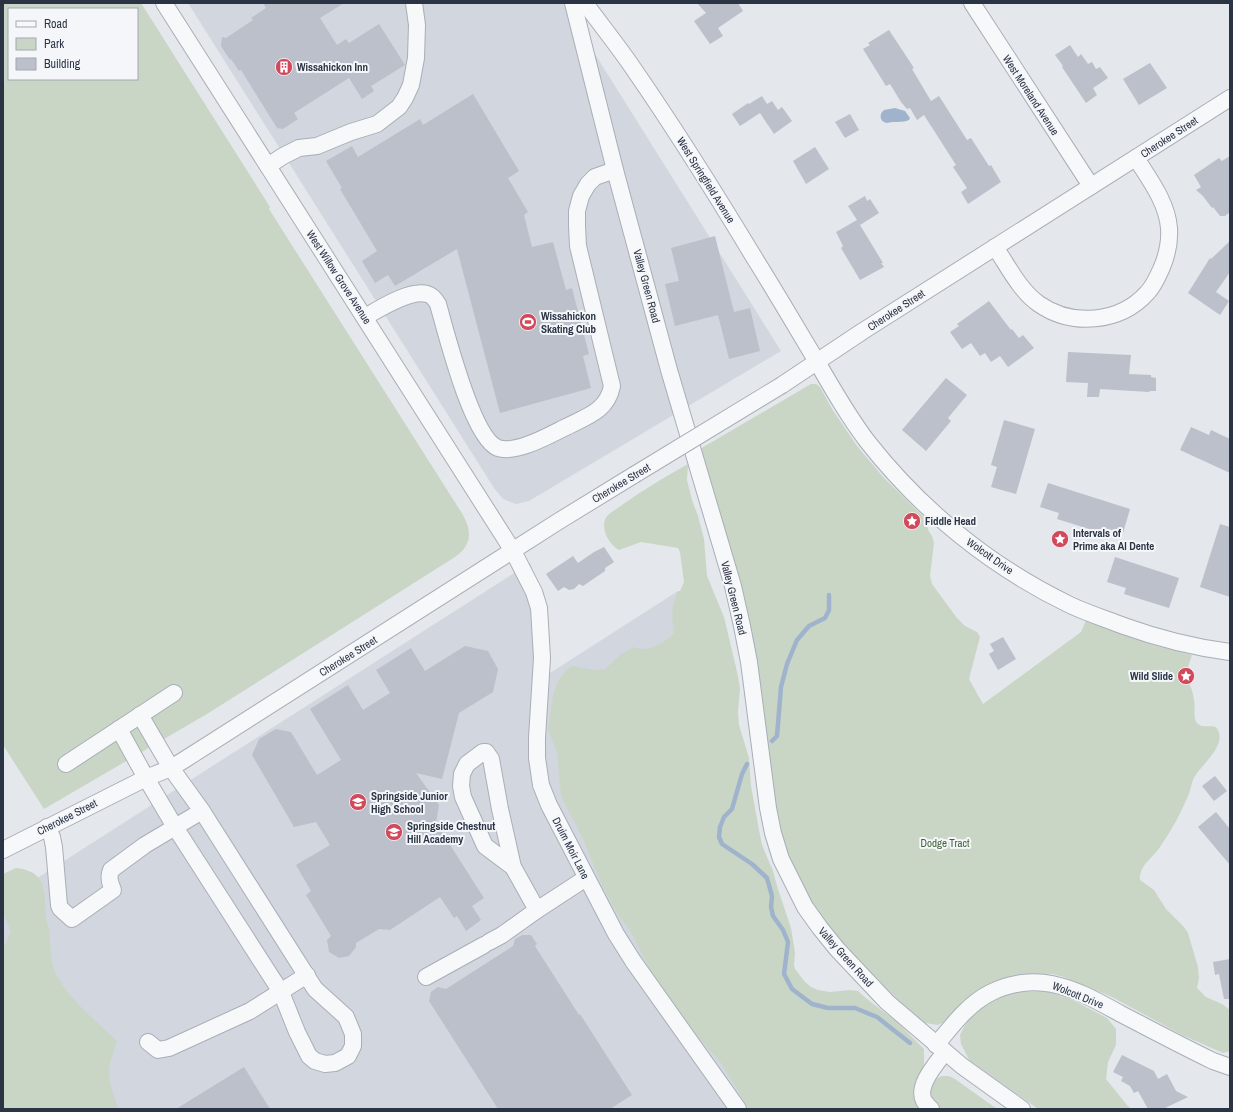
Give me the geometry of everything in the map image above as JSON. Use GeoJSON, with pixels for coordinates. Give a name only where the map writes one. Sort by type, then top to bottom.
{"type":"FeatureCollection","features":[{"type":"Feature","properties":{"kind":"street","name":"West Willow Grove Avenue"},"geometry":{"type":"LineString","coordinates":[[164,3],[513,551]]}},
{"type":"Feature","properties":{"kind":"street"},"geometry":{"type":"LineString","coordinates":[[268,166],[299,148],[317,146],[351,132],[377,124],[399,107],[411,85],[416,58],[417,25],[414,3]]}},
{"type":"Feature","properties":{"kind":"street","name":"Valley Green Road"},"geometry":{"type":"LineString","coordinates":[[572,3],[669,370],[733,586],[741,619],[750,670],[768,808],[773,833],[781,859],[805,907],[836,949],[888,1002],[941,1049],[1022,1109]]}},
{"type":"Feature","properties":{"kind":"street","name":"West Springfield Avenue"},"geometry":{"type":"LineString","coordinates":[[585,3],[639,77],[700,170],[754,256],[817,363]]}},
{"type":"Feature","properties":{"kind":"street","name":"West Moreland Avenue"},"geometry":{"type":"LineString","coordinates":[[972,3],[1091,186]]}},
{"type":"Feature","properties":{"kind":"street","name":"Cherokee Street"},"geometry":{"type":"LineString","coordinates":[[3,850],[146,778],[171,768],[559,521],[817,363],[863,331],[1230,98]]}},
{"type":"Feature","properties":{"kind":"street"},"geometry":{"type":"LineString","coordinates":[[995,247],[1027,294],[1038,304],[1051,311],[1066,317],[1083,319],[1099,318],[1116,314],[1133,306],[1148,293],[1158,277],[1169,244],[1169,228],[1166,213],[1159,195],[1136,158]]}},
{"type":"Feature","properties":{"kind":"street"},"geometry":{"type":"LineString","coordinates":[[365,317],[390,303],[411,295],[420,293],[427,294],[434,298],[438,304],[459,375],[476,420],[485,438],[498,448],[508,449],[524,446],[554,433],[598,410],[605,404],[610,396],[612,386],[578,246],[577,211],[581,196],[588,184],[595,177],[615,170]]}},
{"type":"Feature","properties":{"kind":"street","name":"Wolcott Drive"},"geometry":{"type":"LineString","coordinates":[[817,363],[832,389],[866,439],[893,471],[927,506],[988,556],[1047,592],[1094,615],[1174,643],[1230,652]]}},
{"type":"Feature","properties":{"kind":"street","name":"Druim Moir Lane"},"geometry":{"type":"LineString","coordinates":[[513,551],[534,592],[539,608],[542,658],[537,738],[538,772],[541,786],[549,805],[616,934],[633,961],[738,1109]]}},
{"type":"Feature","properties":{"kind":"street"},"geometry":{"type":"LineString","coordinates":[[66,764],[174,693]]}},
{"type":"Feature","properties":{"kind":"street"},"geometry":{"type":"LineString","coordinates":[[119,729],[175,827],[281,992],[297,1032],[309,1056],[315,1061],[325,1064],[335,1063],[348,1056],[353,1046],[353,1034],[346,1017],[315,990],[202,811],[171,768],[140,715]]}},
{"type":"Feature","properties":{"kind":"street"},"geometry":{"type":"LineString","coordinates":[[513,867],[485,846],[463,797],[460,786],[462,774],[467,764],[482,752],[486,752],[491,759],[513,867],[537,910]]}},
{"type":"Feature","properties":{"kind":"street"},"geometry":{"type":"LineString","coordinates":[[47,827],[52,837],[54,847],[59,905],[60,908],[72,919],[113,890],[109,881],[111,870],[145,846],[202,811]]}},
{"type":"Feature","properties":{"kind":"street"},"geometry":{"type":"LineString","coordinates":[[426,978],[502,935],[586,878]]}},
{"type":"Feature","properties":{"kind":"street"},"geometry":{"type":"LineString","coordinates":[[148,1042],[158,1050],[169,1048],[250,1011],[306,975]]}},
{"type":"Feature","properties":{"kind":"street","name":"Wolcott Drive"},"geometry":{"type":"LineString","coordinates":[[941,1049],[964,1013],[990,993],[1004,987],[1020,983],[1037,982],[1052,984],[1085,996],[1213,1061],[1230,1067]]}},
{"type":"Feature","properties":{"kind":"street"},"geometry":{"type":"LineString","coordinates":[[931,1109],[924,1101],[924,1087],[941,1049]]}},
{"type":"Feature","properties":{"kind":"shaded area"},"geometry":{"type":"Polygon","coordinates":[[[188,3],[563,3],[781,351],[529,501],[516,504],[503,499],[494,488],[188,3]]]}},
{"type":"Feature","properties":{"kind":"shaded area","name":"Springside Chestnut Hill Academy"},"geometry":{"type":"Polygon","coordinates":[[[530,563],[541,594],[547,675],[678,591],[670,814],[859,1109],[41,1109],[3,1043],[3,900],[530,563]]]}},
{"type":"Feature","properties":{"kind":"green space"},"geometry":{"type":"Polygon","coordinates":[[[3,3],[141,3],[270,207],[269,209],[463,515],[468,527],[469,538],[465,548],[455,557],[207,714],[44,809],[3,745],[3,3]]]}},
{"type":"Feature","properties":{"kind":"green space","name":"Dodge Tract"},"geometry":{"type":"Polygon","coordinates":[[[811,384],[816,384],[820,387],[832,409],[857,446],[884,478],[926,519],[928,530],[934,543],[930,576],[932,584],[957,618],[965,626],[977,632],[980,637],[969,679],[983,704],[1081,632],[1086,620],[1153,645],[1192,655],[1185,676],[1193,694],[1195,719],[1200,725],[1216,727],[1219,733],[1219,740],[1217,747],[1194,778],[1189,794],[1172,829],[1157,851],[1144,866],[1140,875],[1140,880],[1154,890],[1166,909],[1188,933],[1198,967],[1199,978],[1197,988],[1206,997],[1222,1004],[1230,1010],[1230,1051],[1223,1053],[1182,1035],[1112,997],[1064,977],[1052,974],[1017,976],[960,1006],[944,1022],[938,1025],[925,1023],[900,1002],[850,951],[818,913],[789,858],[777,820],[700,449],[811,384]]]}},
{"type":"Feature","properties":{"kind":"green space"},"geometry":{"type":"Polygon","coordinates":[[[688,464],[687,480],[704,539],[707,576],[724,617],[738,676],[740,689],[738,712],[739,725],[749,758],[751,786],[762,845],[773,871],[791,928],[795,953],[795,969],[805,982],[818,990],[830,992],[850,990],[858,991],[898,1023],[924,1049],[924,1064],[914,1094],[919,1109],[749,1109],[721,1063],[692,1030],[651,972],[631,932],[617,913],[602,885],[583,839],[561,796],[557,752],[548,730],[553,695],[558,681],[567,669],[572,666],[595,670],[605,669],[620,655],[633,647],[647,649],[668,639],[674,633],[673,607],[678,591],[680,591],[684,582],[680,552],[678,548],[641,542],[619,550],[615,548],[606,535],[604,525],[605,520],[607,516],[630,499],[688,464]]]}},
{"type":"Feature","properties":{"kind":"green space"},"geometry":{"type":"Polygon","coordinates":[[[16,868],[33,873],[39,878],[42,884],[44,890],[52,960],[57,976],[69,994],[117,1041],[110,1063],[109,1074],[118,1109],[3,1109],[3,949],[11,932],[7,921],[3,916],[3,874],[16,868]]]}},
{"type":"Feature","properties":{"kind":"green space"},"geometry":{"type":"Polygon","coordinates":[[[1046,991],[1071,999],[1107,1018],[1116,1029],[1116,1045],[1108,1062],[1106,1079],[1131,1109],[1038,1109],[969,1060],[961,1044],[960,1035],[970,1018],[984,1006],[1012,992],[1046,991]]]}},
{"type":"Feature","properties":{"kind":"green space"},"geometry":{"type":"Polygon","coordinates":[[[942,1076],[949,1076],[955,1079],[997,1109],[936,1109],[931,1101],[930,1089],[936,1080],[942,1076]]]}},
{"type":"Feature","properties":{"kind":"water"},"geometry":{"type":"Polygon","coordinates":[[[895,108],[905,111],[910,118],[909,120],[887,123],[881,119],[882,112],[884,110],[895,108]]]}},
{"type":"Feature","properties":{"kind":"building","name":"Wissahickon Inn"},"geometry":{"type":"Polygon","coordinates":[[[263,3],[344,3],[320,18],[337,45],[346,39],[349,43],[379,24],[405,65],[371,86],[374,91],[362,99],[349,78],[294,113],[298,119],[283,129],[277,128],[241,70],[239,71],[221,46],[222,37],[226,38],[253,20],[251,18],[266,8],[263,3]]]}},
{"type":"Feature","properties":{"kind":"building"},"geometry":{"type":"Polygon","coordinates":[[[697,3],[738,3],[743,11],[718,28],[723,36],[710,44],[694,21],[706,13],[697,3]]]}},
{"type":"Feature","properties":{"kind":"building"},"geometry":{"type":"Polygon","coordinates":[[[889,30],[914,68],[912,69],[931,101],[939,96],[967,140],[971,138],[989,166],[991,165],[1001,182],[968,204],[961,192],[967,188],[953,167],[956,165],[924,115],[917,120],[910,108],[907,109],[901,102],[890,84],[886,86],[863,49],[870,45],[868,43],[889,30]]]}},
{"type":"Feature","properties":{"kind":"building"},"geometry":{"type":"Polygon","coordinates":[[[1070,45],[1078,57],[1081,54],[1088,64],[1092,62],[1096,69],[1100,67],[1108,78],[1093,88],[1097,95],[1086,103],[1055,55],[1070,45]]]}},
{"type":"Feature","properties":{"kind":"building"},"geometry":{"type":"Polygon","coordinates":[[[1150,63],[1167,88],[1139,105],[1123,79],[1150,63]]]}},
{"type":"Feature","properties":{"kind":"building"},"geometry":{"type":"Polygon","coordinates":[[[473,94],[519,171],[508,178],[528,212],[524,215],[532,247],[553,242],[566,290],[572,288],[589,354],[583,356],[591,388],[500,413],[457,249],[395,286],[388,275],[375,283],[362,261],[377,251],[340,189],[342,188],[326,161],[352,146],[358,157],[420,119],[423,125],[473,94]]]}},
{"type":"Feature","properties":{"kind":"building"},"geometry":{"type":"Polygon","coordinates":[[[762,96],[767,104],[772,101],[778,110],[782,107],[792,121],[774,134],[760,113],[740,126],[732,114],[748,103],[749,104],[762,96]]]}},
{"type":"Feature","properties":{"kind":"building"},"geometry":{"type":"Polygon","coordinates":[[[850,114],[859,130],[845,138],[835,122],[850,114]]]}},
{"type":"Feature","properties":{"kind":"building"},"geometry":{"type":"Polygon","coordinates":[[[815,147],[829,169],[806,184],[793,161],[815,147]]]}},
{"type":"Feature","properties":{"kind":"building"},"geometry":{"type":"Polygon","coordinates":[[[1230,156],[1230,212],[1225,216],[1220,216],[1196,190],[1201,187],[1194,175],[1219,158],[1222,161],[1230,156]]]}},
{"type":"Feature","properties":{"kind":"building"},"geometry":{"type":"Polygon","coordinates":[[[865,196],[867,201],[870,199],[879,213],[860,225],[884,267],[860,280],[841,248],[843,246],[836,232],[857,220],[848,206],[865,196]]]}},
{"type":"Feature","properties":{"kind":"building"},"geometry":{"type":"Polygon","coordinates":[[[715,236],[734,312],[750,308],[760,351],[729,359],[718,315],[675,326],[665,284],[679,281],[671,248],[715,236]]]}},
{"type":"Feature","properties":{"kind":"building"},"geometry":{"type":"Polygon","coordinates":[[[1230,241],[1230,272],[1216,292],[1229,301],[1220,315],[1188,293],[1210,258],[1211,259],[1230,241]]]}},
{"type":"Feature","properties":{"kind":"building"},"geometry":{"type":"Polygon","coordinates":[[[989,301],[1011,330],[1012,329],[1019,338],[1023,335],[1034,348],[1008,367],[1000,356],[991,362],[985,353],[980,356],[971,343],[962,349],[950,332],[959,326],[957,324],[989,301]]]}},
{"type":"Feature","properties":{"kind":"building"},"geometry":{"type":"Polygon","coordinates":[[[1068,352],[1131,355],[1129,374],[1151,375],[1151,377],[1156,378],[1156,391],[1149,392],[1100,389],[1099,397],[1087,397],[1088,383],[1066,382],[1068,352]]]}},
{"type":"Feature","properties":{"kind":"building"},"geometry":{"type":"Polygon","coordinates":[[[946,378],[967,395],[948,418],[951,421],[926,451],[902,430],[946,378]]]}},
{"type":"Feature","properties":{"kind":"building"},"geometry":{"type":"Polygon","coordinates":[[[1004,420],[1035,429],[1016,494],[991,487],[997,467],[991,465],[1004,420]]]}},
{"type":"Feature","properties":{"kind":"building"},"geometry":{"type":"Polygon","coordinates":[[[1191,427],[1209,435],[1211,430],[1230,439],[1230,473],[1180,450],[1191,427]]]}},
{"type":"Feature","properties":{"kind":"building"},"geometry":{"type":"Polygon","coordinates":[[[1048,483],[1130,509],[1123,533],[1104,528],[1102,533],[1057,519],[1059,513],[1040,507],[1048,483]]]}},
{"type":"Feature","properties":{"kind":"building"},"geometry":{"type":"Polygon","coordinates":[[[1220,524],[1230,527],[1230,597],[1200,587],[1220,524]]]}},
{"type":"Feature","properties":{"kind":"building"},"geometry":{"type":"Polygon","coordinates":[[[604,547],[614,562],[605,568],[605,571],[583,586],[579,584],[574,589],[569,590],[564,587],[558,591],[546,574],[573,556],[578,563],[604,547]]]}},
{"type":"Feature","properties":{"kind":"building"},"geometry":{"type":"Polygon","coordinates":[[[1115,557],[1179,578],[1169,608],[1124,594],[1126,588],[1107,582],[1115,557]]]}},
{"type":"Feature","properties":{"kind":"building"},"geometry":{"type":"Polygon","coordinates":[[[1003,637],[1016,659],[998,670],[989,654],[994,651],[990,644],[1003,637]]]}},
{"type":"Feature","properties":{"kind":"building","name":"Springside Junior High School"},"geometry":{"type":"Polygon","coordinates":[[[465,646],[488,651],[498,669],[493,692],[459,713],[442,779],[416,773],[439,805],[436,823],[484,898],[472,906],[481,920],[466,931],[457,916],[454,918],[440,897],[390,930],[379,929],[356,943],[356,947],[349,956],[339,958],[329,952],[327,940],[331,936],[306,895],[311,891],[296,865],[330,845],[316,822],[294,827],[252,755],[259,739],[276,729],[291,732],[317,775],[341,760],[310,709],[348,685],[363,710],[390,693],[376,670],[411,648],[425,671],[465,646]]]}},
{"type":"Feature","properties":{"kind":"building"},"geometry":{"type":"Polygon","coordinates":[[[1215,776],[1227,791],[1214,801],[1202,786],[1215,776]]]}},
{"type":"Feature","properties":{"kind":"building"},"geometry":{"type":"Polygon","coordinates":[[[1216,812],[1230,829],[1230,865],[1198,827],[1216,812]]]}},
{"type":"Feature","properties":{"kind":"building"},"geometry":{"type":"Polygon","coordinates":[[[522,935],[531,935],[537,944],[535,946],[632,1095],[610,1109],[498,1109],[429,1001],[431,992],[438,987],[446,989],[513,946],[515,939],[522,935]]]}},
{"type":"Feature","properties":{"kind":"building"},"geometry":{"type":"Polygon","coordinates":[[[1230,959],[1230,999],[1224,999],[1219,974],[1215,975],[1213,962],[1230,959]]]}},
{"type":"Feature","properties":{"kind":"building"},"geometry":{"type":"Polygon","coordinates":[[[1122,1055],[1154,1071],[1158,1079],[1167,1074],[1176,1091],[1188,1097],[1163,1109],[1148,1109],[1138,1091],[1134,1093],[1130,1086],[1121,1081],[1123,1077],[1113,1072],[1122,1055]]]}},
{"type":"Feature","properties":{"kind":"building"},"geometry":{"type":"Polygon","coordinates":[[[244,1067],[270,1109],[176,1109],[244,1067]]]}},
{"type":"Feature","properties":{"kind":"waterway"},"geometry":{"type":"LineString","coordinates":[[772,741],[777,736],[781,687],[787,664],[797,640],[809,626],[825,618],[829,610],[829,595]]}},
{"type":"Feature","properties":{"kind":"waterway"},"geometry":{"type":"LineString","coordinates":[[747,764],[742,774],[732,809],[724,817],[720,827],[719,837],[722,844],[752,864],[767,878],[772,896],[771,907],[773,916],[783,930],[788,942],[784,974],[792,989],[812,1004],[828,1008],[855,1008],[877,1017],[910,1043]]}},
{"type":"Feature","properties":{"kind":"place","name":"Wissahickon Inn"},"geometry":{"type":"Point","coordinates":[284,67]}},
{"type":"Feature","properties":{"kind":"place","name":"Wissahickon Skating Club"},"geometry":{"type":"Point","coordinates":[528,322]}},
{"type":"Feature","properties":{"kind":"place","name":"Fiddle Head"},"geometry":{"type":"Point","coordinates":[912,521]}},
{"type":"Feature","properties":{"kind":"place","name":"Intervals of Prime aka Al Dente"},"geometry":{"type":"Point","coordinates":[1060,539]}},
{"type":"Feature","properties":{"kind":"place","name":"Wild Slide"},"geometry":{"type":"Point","coordinates":[1186,676]}},
{"type":"Feature","properties":{"kind":"place","name":"Springside Junior High School"},"geometry":{"type":"Point","coordinates":[358,802]}},
{"type":"Feature","properties":{"kind":"place","name":"Springside Chestnut Hill Academy"},"geometry":{"type":"Point","coordinates":[394,832]}}]}
